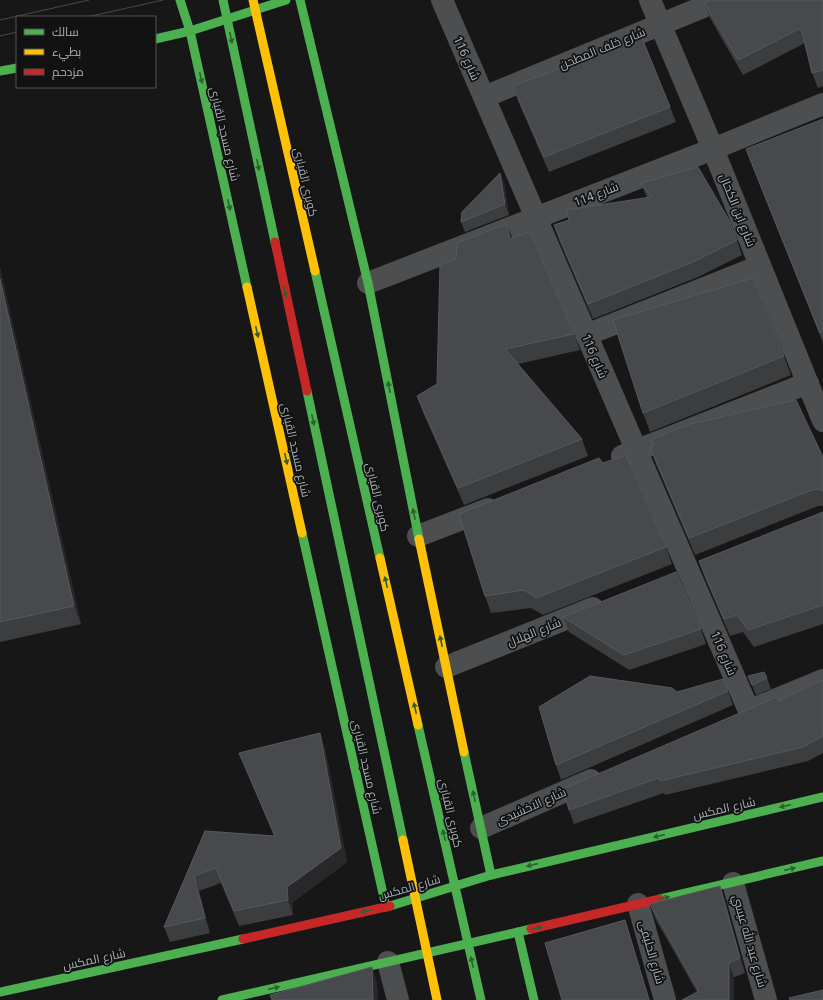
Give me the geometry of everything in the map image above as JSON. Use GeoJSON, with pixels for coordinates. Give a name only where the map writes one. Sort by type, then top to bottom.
{"type":"FeatureCollection","features":[{"type":"Feature","properties":{"kind":"main road","name":"شارع مسجد القبارى"},"geometry":{"type":"LineString","coordinates":[[180,0],[190,31],[386,907]]}},
{"type":"Feature","properties":{"kind":"main road"},"geometry":{"type":"LineString","coordinates":[[223,0],[437,1000]]}},
{"type":"Feature","properties":{"kind":"main road","name":"كوبرى القبارى"},"geometry":{"type":"LineString","coordinates":[[253,0],[481,1000]]}},
{"type":"Feature","properties":{"kind":"main road"},"geometry":{"type":"LineString","coordinates":[[156,39],[190,31],[286,0]]}},
{"type":"Feature","properties":{"kind":"main road"},"geometry":{"type":"LineString","coordinates":[[300,0],[368,283],[418,536],[491,875]]}},
{"type":"Feature","properties":{"kind":"main road"},"geometry":{"type":"LineString","coordinates":[[0,71],[16,68]]}},
{"type":"Feature","properties":{"kind":"main road","name":"شارع المكس"},"geometry":{"type":"LineString","coordinates":[[0,992],[386,907],[491,875],[823,797]]}},
{"type":"Feature","properties":{"kind":"main road"},"geometry":{"type":"LineString","coordinates":[[222,1000],[251,997],[388,962],[823,861]]}},
{"type":"Feature","properties":{"kind":"main road"},"geometry":{"type":"LineString","coordinates":[[518,932],[534,1000]]}},
{"type":"Feature","properties":{"kind":"street","name":"شارع 116"},"geometry":{"type":"LineString","coordinates":[[442,0],[636,451],[681,574],[749,711]]}},
{"type":"Feature","properties":{"kind":"street","name":"شارع ابن الكحال"},"geometry":{"type":"LineString","coordinates":[[650,0],[713,149],[823,421]]}},
{"type":"Feature","properties":{"kind":"street","name":"شارع خلف المطحن"},"geometry":{"type":"LineString","coordinates":[[484,96],[720,0]]}},
{"type":"Feature","properties":{"kind":"street","name":"شارع 114"},"geometry":{"type":"LineString","coordinates":[[368,283],[536,216],[713,149],[823,104]]}},
{"type":"Feature","properties":{"kind":"street"},"geometry":{"type":"LineString","coordinates":[[586,335],[760,266]]}},
{"type":"Feature","properties":{"kind":"street"},"geometry":{"type":"LineString","coordinates":[[600,465],[808,383]]}},
{"type":"Feature","properties":{"kind":"street"},"geometry":{"type":"LineString","coordinates":[[418,536],[506,502]]}},
{"type":"Feature","properties":{"kind":"street"},"geometry":{"type":"LineString","coordinates":[[681,574],[709,562]]}},
{"type":"Feature","properties":{"kind":"street","name":"شارع الهلال"},"geometry":{"type":"LineString","coordinates":[[446,667],[615,600]]}},
{"type":"Feature","properties":{"kind":"street"},"geometry":{"type":"LineString","coordinates":[[727,721],[823,680]]}},
{"type":"Feature","properties":{"kind":"street","name":"شارع الاخشيدى"},"geometry":{"type":"LineString","coordinates":[[481,828],[611,771]]}},
{"type":"Feature","properties":{"kind":"street","name":"شارع عبد الله عيسي"},"geometry":{"type":"LineString","coordinates":[[733,882],[766,1000]]}},
{"type":"Feature","properties":{"kind":"street","name":"شارع الحليفى"},"geometry":{"type":"LineString","coordinates":[[638,904],[665,1000]]}},
{"type":"Feature","properties":{"kind":"street"},"geometry":{"type":"LineString","coordinates":[[388,962],[398,1000]]}},
{"type":"Feature","properties":{"kind":"building"},"geometry":{"type":"Polygon","coordinates":[[[711,0],[823,0],[823,70],[812,73],[801,28],[738,60],[704,3],[711,0]]]}},
{"type":"Feature","properties":{"kind":"building"},"geometry":{"type":"Polygon","coordinates":[[[642,38],[670,107],[544,157],[513,86],[642,38]]]}},
{"type":"Feature","properties":{"kind":"building"},"geometry":{"type":"Polygon","coordinates":[[[823,119],[823,332],[820,333],[746,149],[823,119]]]}},
{"type":"Feature","properties":{"kind":"building"},"geometry":{"type":"Polygon","coordinates":[[[698,167],[729,220],[737,240],[693,262],[588,304],[554,225],[569,220],[566,210],[651,197],[641,183],[698,167]]]}},
{"type":"Feature","properties":{"kind":"building"},"geometry":{"type":"Polygon","coordinates":[[[500,173],[505,204],[461,222],[462,212],[500,173]]]}},
{"type":"Feature","properties":{"kind":"building"},"geometry":{"type":"Polygon","coordinates":[[[507,224],[510,239],[530,232],[574,334],[505,349],[582,439],[458,488],[417,396],[437,384],[440,265],[456,259],[457,243],[507,224]]]}},
{"type":"Feature","properties":{"kind":"building"},"geometry":{"type":"Polygon","coordinates":[[[753,278],[784,356],[643,413],[613,320],[753,278]]]}},
{"type":"Feature","properties":{"kind":"building"},"geometry":{"type":"Polygon","coordinates":[[[0,279],[74,606],[0,622],[0,279]]]}},
{"type":"Feature","properties":{"kind":"building"},"geometry":{"type":"Polygon","coordinates":[[[796,400],[823,457],[823,491],[819,489],[812,490],[689,538],[650,447],[654,445],[652,439],[690,424],[796,400]]]}},
{"type":"Feature","properties":{"kind":"building"},"geometry":{"type":"Polygon","coordinates":[[[626,455],[666,547],[536,598],[524,590],[485,596],[459,514],[599,458],[603,463],[626,455]]]}},
{"type":"Feature","properties":{"kind":"building"},"geometry":{"type":"Polygon","coordinates":[[[823,512],[823,605],[748,630],[737,615],[724,619],[699,561],[823,512]]]}},
{"type":"Feature","properties":{"kind":"building"},"geometry":{"type":"Polygon","coordinates":[[[676,572],[701,629],[624,655],[563,617],[676,572]]]}},
{"type":"Feature","properties":{"kind":"building"},"geometry":{"type":"Polygon","coordinates":[[[764,672],[767,678],[752,685],[748,676],[764,672]]]}},
{"type":"Feature","properties":{"kind":"building"},"geometry":{"type":"Polygon","coordinates":[[[590,676],[672,688],[677,692],[723,679],[728,691],[556,765],[539,707],[590,676]]]}},
{"type":"Feature","properties":{"kind":"building"},"geometry":{"type":"Polygon","coordinates":[[[823,680],[823,736],[803,747],[660,781],[658,778],[569,810],[563,789],[777,697],[779,701],[823,680]]]}},
{"type":"Feature","properties":{"kind":"building"},"geometry":{"type":"Polygon","coordinates":[[[320,733],[341,848],[287,887],[288,900],[234,911],[216,868],[194,876],[205,918],[164,927],[205,831],[275,836],[239,753],[320,733]]]}},
{"type":"Feature","properties":{"kind":"building"},"geometry":{"type":"Polygon","coordinates":[[[720,886],[740,958],[729,963],[729,1000],[682,1000],[699,991],[650,904],[720,886]]]}},
{"type":"Feature","properties":{"kind":"building"},"geometry":{"type":"Polygon","coordinates":[[[625,920],[649,1000],[562,1000],[545,943],[625,920]]]}},
{"type":"Feature","properties":{"kind":"building"},"geometry":{"type":"Polygon","coordinates":[[[372,967],[373,1000],[272,1000],[270,995],[372,967]]]}},
{"type":"Feature","properties":{"kind":"building"},"geometry":{"type":"Polygon","coordinates":[[[823,990],[823,1000],[790,1000],[789,998],[823,990]]]}},
{"type":"Feature","properties":{"kind":"tram line"},"geometry":{"type":"LineString","coordinates":[[18,16],[89,0]]}},
{"type":"Feature","properties":{"kind":"tram line"},"geometry":{"type":"LineString","coordinates":[[91,16],[163,0]]}},
{"type":"Feature","properties":{"kind":"tram line"},"geometry":{"type":"LineString","coordinates":[[0,20],[16,16]]}},
{"type":"Feature","properties":{"kind":"tram line"},"geometry":{"type":"LineString","coordinates":[[0,36],[16,32]]}},
{"type":"Feature","properties":{"kind":"traffic: fast"},"geometry":{"type":"LineString","coordinates":[[180,0],[190,31],[247,287]]}},
{"type":"Feature","properties":{"kind":"traffic: fast"},"geometry":{"type":"LineString","coordinates":[[223,0],[275,242]]}},
{"type":"Feature","properties":{"kind":"traffic: fast"},"geometry":{"type":"LineString","coordinates":[[156,39],[190,31],[286,0]]}},
{"type":"Feature","properties":{"kind":"traffic: fast"},"geometry":{"type":"LineString","coordinates":[[300,0],[368,283],[419,539]]}},
{"type":"Feature","properties":{"kind":"traffic: fast"},"geometry":{"type":"LineString","coordinates":[[0,71],[16,68]]}},
{"type":"Feature","properties":{"kind":"traffic: fast"},"geometry":{"type":"LineString","coordinates":[[315,271],[380,558]]}},
{"type":"Feature","properties":{"kind":"traffic: fast"},"geometry":{"type":"LineString","coordinates":[[307,391],[403,840]]}},
{"type":"Feature","properties":{"kind":"traffic: fast"},"geometry":{"type":"LineString","coordinates":[[302,533],[386,907]]}},
{"type":"Feature","properties":{"kind":"traffic: fast"},"geometry":{"type":"LineString","coordinates":[[418,725],[481,1000]]}},
{"type":"Feature","properties":{"kind":"traffic: fast"},"geometry":{"type":"LineString","coordinates":[[464,752],[491,875]]}},
{"type":"Feature","properties":{"kind":"traffic: fast"},"geometry":{"type":"LineString","coordinates":[[390,906],[491,875],[823,797]]}},
{"type":"Feature","properties":{"kind":"traffic: fast"},"geometry":{"type":"LineString","coordinates":[[660,899],[823,861]]}},
{"type":"Feature","properties":{"kind":"traffic: fast"},"geometry":{"type":"LineString","coordinates":[[222,1000],[531,929]]}},
{"type":"Feature","properties":{"kind":"traffic: fast"},"geometry":{"type":"LineString","coordinates":[[518,932],[534,1000]]}},
{"type":"Feature","properties":{"kind":"traffic: fast"},"geometry":{"type":"LineString","coordinates":[[0,992],[243,939]]}},
{"type":"Feature","properties":{"kind":"traffic: slow"},"geometry":{"type":"LineString","coordinates":[[253,0],[315,271]]}},
{"type":"Feature","properties":{"kind":"traffic: slow"},"geometry":{"type":"LineString","coordinates":[[247,287],[302,533]]}},
{"type":"Feature","properties":{"kind":"traffic: slow"},"geometry":{"type":"LineString","coordinates":[[419,539],[464,752]]}},
{"type":"Feature","properties":{"kind":"traffic: slow"},"geometry":{"type":"LineString","coordinates":[[380,558],[418,725]]}},
{"type":"Feature","properties":{"kind":"traffic: slow"},"geometry":{"type":"LineString","coordinates":[[403,840],[437,1000]]}},
{"type":"Feature","properties":{"kind":"traffic: jam"},"geometry":{"type":"LineString","coordinates":[[275,242],[307,391]]}},
{"type":"Feature","properties":{"kind":"traffic: jam"},"geometry":{"type":"LineString","coordinates":[[531,929],[660,899]]}},
{"type":"Feature","properties":{"kind":"traffic: jam"},"geometry":{"type":"LineString","coordinates":[[243,939],[390,906]]}}]}
